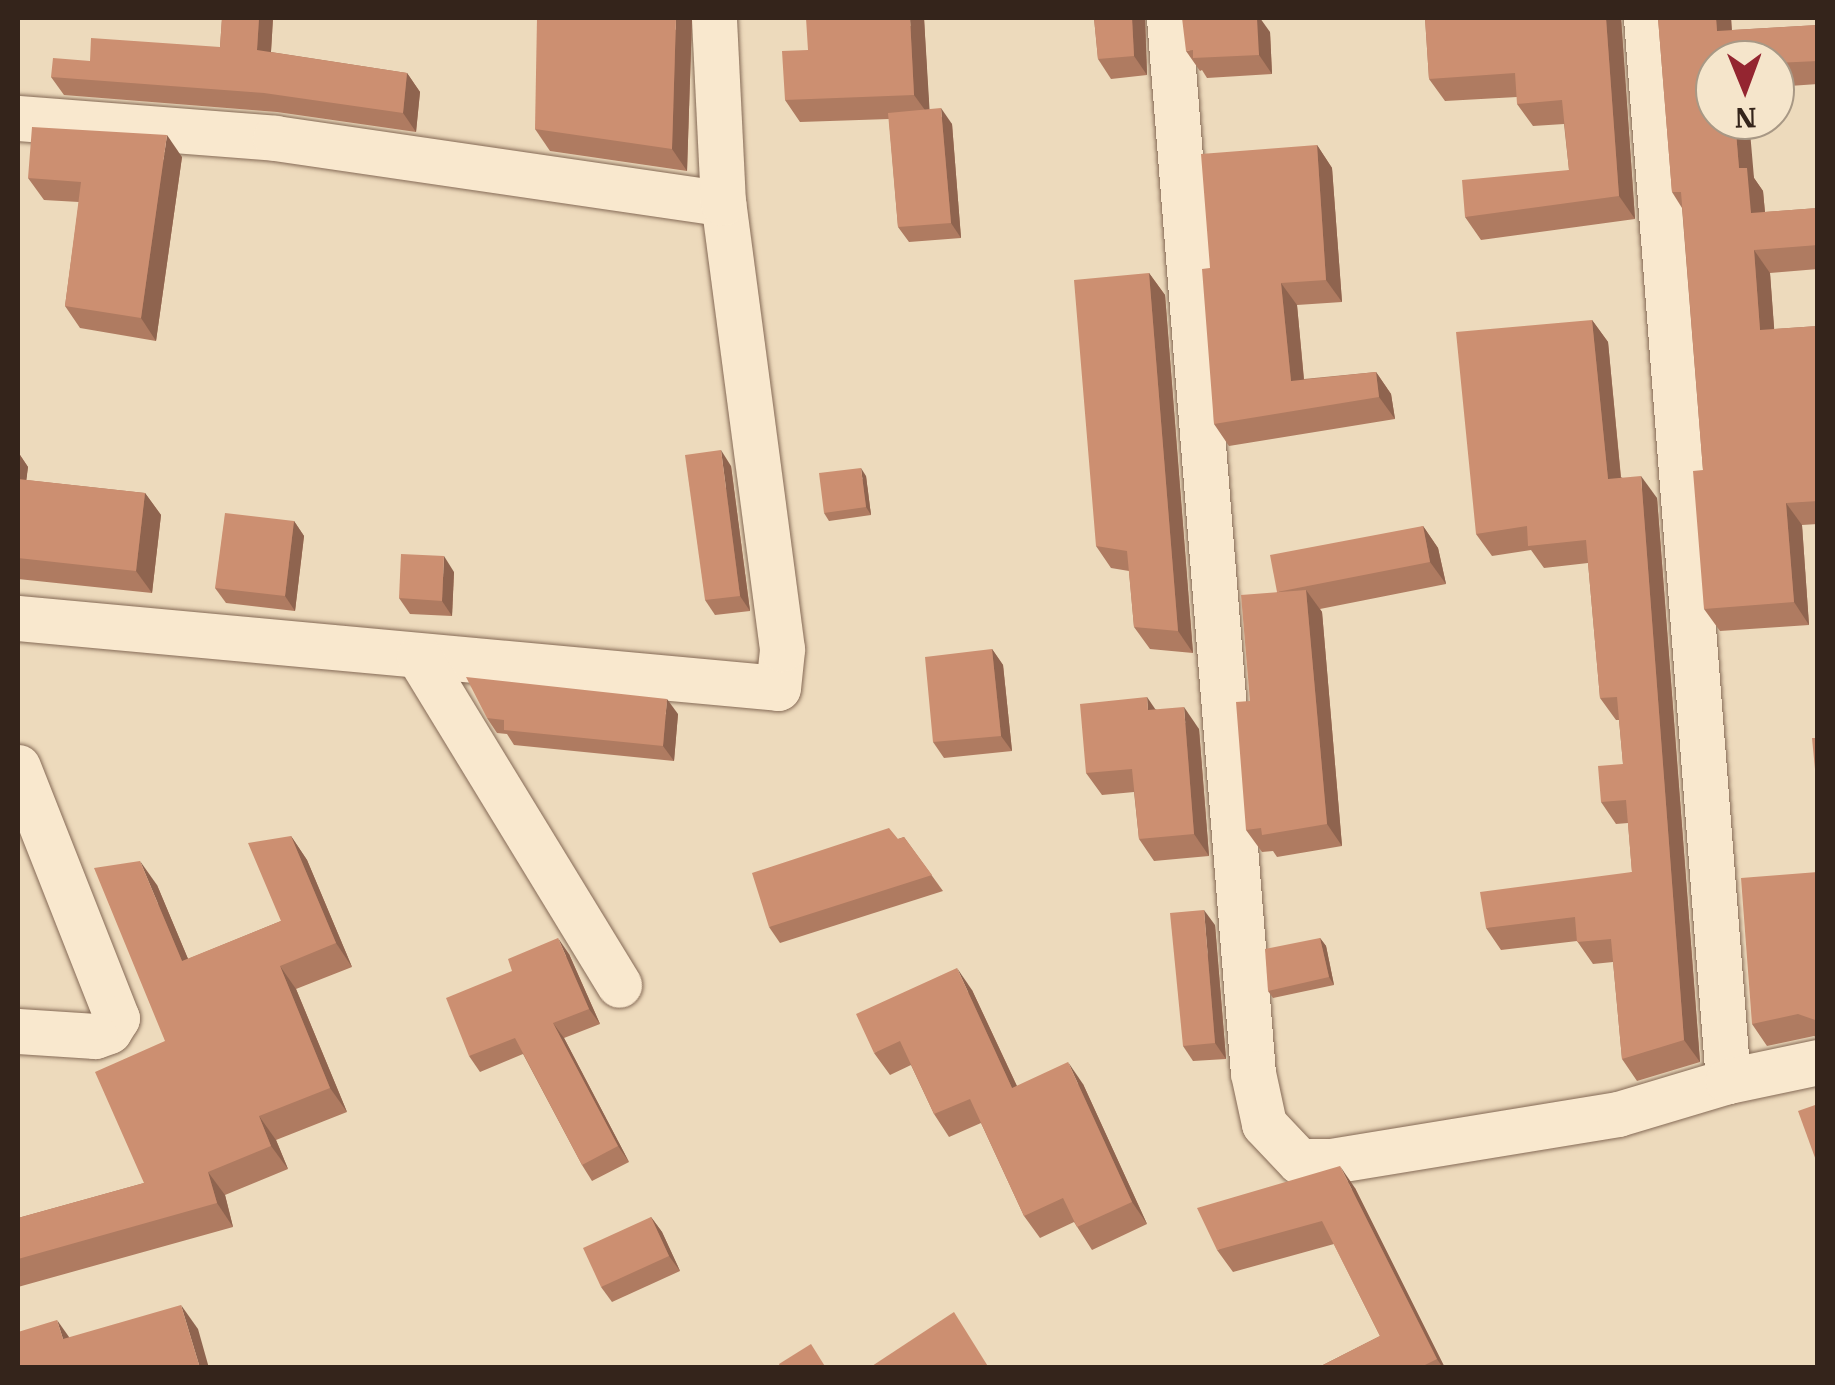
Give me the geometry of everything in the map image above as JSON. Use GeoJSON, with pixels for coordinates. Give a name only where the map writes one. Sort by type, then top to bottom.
{"type":"FeatureCollection","features":[{"type":"Feature","properties":{"kind":"street"},"geometry":{"type":"LineString","coordinates":[[18,618],[419,658],[778,688],[782,649],[723,203],[714,18]]}},
{"type":"Feature","properties":{"kind":"street"},"geometry":{"type":"LineString","coordinates":[[1170,18],[1253,1073],[1264,1124],[1300,1161],[1330,1161],[1618,1114],[1728,1081],[1818,1062]]}},
{"type":"Feature","properties":{"kind":"street"},"geometry":{"type":"LineString","coordinates":[[1646,18],[1728,1081]]}},
{"type":"Feature","properties":{"kind":"street"},"geometry":{"type":"LineString","coordinates":[[18,118],[274,138],[723,203]]}},
{"type":"Feature","properties":{"kind":"street"},"geometry":{"type":"LineString","coordinates":[[419,658],[620,984]]}},
{"type":"Feature","properties":{"kind":"street"},"geometry":{"type":"LineString","coordinates":[[18,768],[116,1018],[109,1031],[95,1036],[18,1031]]}},
{"type":"Feature","properties":{"kind":"building"},"geometry":{"type":"Polygon","coordinates":[[[222,18],[259,18],[257,50],[407,73],[403,113],[264,93],[51,77],[53,58],[90,61],[91,38],[220,47],[222,18]]]}},
{"type":"Feature","properties":{"kind":"building"},"geometry":{"type":"Polygon","coordinates":[[[537,18],[676,18],[672,149],[535,129],[537,18]]]}},
{"type":"Feature","properties":{"kind":"building"},"geometry":{"type":"Polygon","coordinates":[[[806,18],[910,18],[914,95],[785,100],[782,51],[808,50],[806,18]]]}},
{"type":"Feature","properties":{"kind":"building"},"geometry":{"type":"Polygon","coordinates":[[[1094,18],[1132,18],[1134,56],[1098,59],[1094,18]]]}},
{"type":"Feature","properties":{"kind":"building"},"geometry":{"type":"Polygon","coordinates":[[[1182,18],[1257,18],[1259,55],[1193,58],[1193,50],[1186,51],[1182,18]]]}},
{"type":"Feature","properties":{"kind":"building"},"geometry":{"type":"Polygon","coordinates":[[[1425,18],[1606,18],[1619,196],[1465,217],[1462,180],[1569,170],[1562,100],[1517,104],[1515,73],[1429,79],[1425,18]]]}},
{"type":"Feature","properties":{"kind":"building"},"geometry":{"type":"Polygon","coordinates":[[[1658,18],[1716,18],[1717,31],[1818,25],[1818,61],[1795,62],[1795,40],[1695,40],[1695,140],[1737,140],[1739,168],[1747,168],[1751,213],[1818,208],[1818,245],[1754,250],[1760,330],[1818,326],[1818,501],[1786,503],[1794,602],[1704,609],[1693,471],[1703,470],[1681,192],[1672,192],[1658,18]]]}},
{"type":"Feature","properties":{"kind":"building"},"geometry":{"type":"Polygon","coordinates":[[[941,108],[951,223],[898,227],[888,113],[941,108]]]}},
{"type":"Feature","properties":{"kind":"building"},"geometry":{"type":"Polygon","coordinates":[[[32,127],[167,135],[141,318],[65,306],[81,182],[28,178],[32,127]]]}},
{"type":"Feature","properties":{"kind":"building"},"geometry":{"type":"Polygon","coordinates":[[[1317,145],[1326,280],[1281,283],[1291,381],[1376,372],[1379,397],[1214,424],[1202,269],[1210,268],[1201,154],[1317,145]]]}},
{"type":"Feature","properties":{"kind":"building"},"geometry":{"type":"Polygon","coordinates":[[[1149,273],[1178,631],[1134,627],[1127,551],[1096,546],[1074,280],[1149,273]]]}},
{"type":"Feature","properties":{"kind":"building"},"geometry":{"type":"Polygon","coordinates":[[[1592,320],[1608,479],[1641,476],[1684,1040],[1622,1059],[1611,939],[1577,942],[1575,917],[1486,928],[1480,892],[1632,872],[1626,800],[1601,802],[1598,766],[1623,764],[1617,697],[1600,698],[1586,540],[1528,546],[1527,526],[1476,534],[1456,332],[1592,320]]]}},
{"type":"Feature","properties":{"kind":"building"},"geometry":{"type":"Polygon","coordinates":[[[721,450],[740,596],[705,600],[685,455],[721,450]]]}},
{"type":"Feature","properties":{"kind":"building"},"geometry":{"type":"Polygon","coordinates":[[[861,468],[866,507],[824,513],[819,473],[861,468]]]}},
{"type":"Feature","properties":{"kind":"building"},"geometry":{"type":"Polygon","coordinates":[[[18,479],[145,493],[136,571],[18,558],[18,479]]]}},
{"type":"Feature","properties":{"kind":"building"},"geometry":{"type":"Polygon","coordinates":[[[225,513],[294,521],[285,596],[215,588],[225,513]]]}},
{"type":"Feature","properties":{"kind":"building"},"geometry":{"type":"Polygon","coordinates":[[[1423,526],[1430,562],[1277,592],[1270,555],[1423,526]]]}},
{"type":"Feature","properties":{"kind":"building"},"geometry":{"type":"Polygon","coordinates":[[[401,554],[444,556],[442,601],[399,598],[401,554]]]}},
{"type":"Feature","properties":{"kind":"building"},"geometry":{"type":"Polygon","coordinates":[[[1306,590],[1327,824],[1262,835],[1261,828],[1246,830],[1236,702],[1250,701],[1241,595],[1306,590]]]}},
{"type":"Feature","properties":{"kind":"building"},"geometry":{"type":"Polygon","coordinates":[[[992,649],[1001,736],[933,742],[925,657],[992,649]]]}},
{"type":"Feature","properties":{"kind":"building"},"geometry":{"type":"Polygon","coordinates":[[[466,677],[667,699],[663,746],[504,730],[504,720],[487,718],[466,677]]]}},
{"type":"Feature","properties":{"kind":"building"},"geometry":{"type":"Polygon","coordinates":[[[1147,697],[1148,710],[1184,707],[1194,834],[1139,839],[1132,769],[1086,773],[1080,704],[1147,697]]]}},
{"type":"Feature","properties":{"kind":"building"},"geometry":{"type":"Polygon","coordinates":[[[1812,738],[1818,738],[1818,800],[1812,738]]]}},
{"type":"Feature","properties":{"kind":"building"},"geometry":{"type":"Polygon","coordinates":[[[889,828],[898,839],[904,837],[932,875],[769,927],[752,873],[889,828]]]}},
{"type":"Feature","properties":{"kind":"building"},"geometry":{"type":"Polygon","coordinates":[[[291,836],[336,943],[280,966],[330,1088],[259,1116],[271,1146],[208,1172],[217,1203],[18,1259],[18,1218],[144,1183],[95,1072],[165,1041],[94,868],[140,861],[182,961],[281,921],[248,843],[291,836]]]}},
{"type":"Feature","properties":{"kind":"building"},"geometry":{"type":"Polygon","coordinates":[[[1818,872],[1818,1021],[1798,1014],[1752,1024],[1741,878],[1818,872]]]}},
{"type":"Feature","properties":{"kind":"building"},"geometry":{"type":"Polygon","coordinates":[[[1204,910],[1215,1043],[1183,1046],[1170,913],[1204,910]]]}},
{"type":"Feature","properties":{"kind":"building"},"geometry":{"type":"Polygon","coordinates":[[[558,938],[589,1009],[553,1023],[618,1146],[582,1165],[515,1038],[469,1056],[446,998],[512,971],[508,959],[558,938]]]}},
{"type":"Feature","properties":{"kind":"building"},"geometry":{"type":"Polygon","coordinates":[[[1320,938],[1329,977],[1268,991],[1265,949],[1320,938]]]}},
{"type":"Feature","properties":{"kind":"building"},"geometry":{"type":"Polygon","coordinates":[[[957,968],[1012,1088],[1068,1062],[1132,1202],[1077,1227],[1063,1198],[1024,1216],[970,1099],[934,1114],[900,1041],[874,1053],[856,1014],[957,968]]]}},
{"type":"Feature","properties":{"kind":"building"},"geometry":{"type":"Polygon","coordinates":[[[1818,1104],[1818,1166],[1798,1111],[1818,1104]]]}},
{"type":"Feature","properties":{"kind":"building"},"geometry":{"type":"Polygon","coordinates":[[[1340,1166],[1437,1359],[1419,1368],[1317,1368],[1380,1336],[1322,1221],[1217,1250],[1197,1208],[1340,1166]]]}},
{"type":"Feature","properties":{"kind":"building"},"geometry":{"type":"Polygon","coordinates":[[[651,1217],[669,1256],[601,1287],[583,1248],[651,1217]]]}},
{"type":"Feature","properties":{"kind":"building"},"geometry":{"type":"Polygon","coordinates":[[[181,1305],[200,1368],[18,1368],[18,1332],[57,1320],[63,1339],[181,1305]]]}},
{"type":"Feature","properties":{"kind":"building"},"geometry":{"type":"Polygon","coordinates":[[[954,1312],[989,1368],[869,1368],[954,1312]]]}},
{"type":"Feature","properties":{"kind":"building"},"geometry":{"type":"Polygon","coordinates":[[[811,1344],[826,1368],[781,1368],[779,1364],[811,1344]]]}}]}
